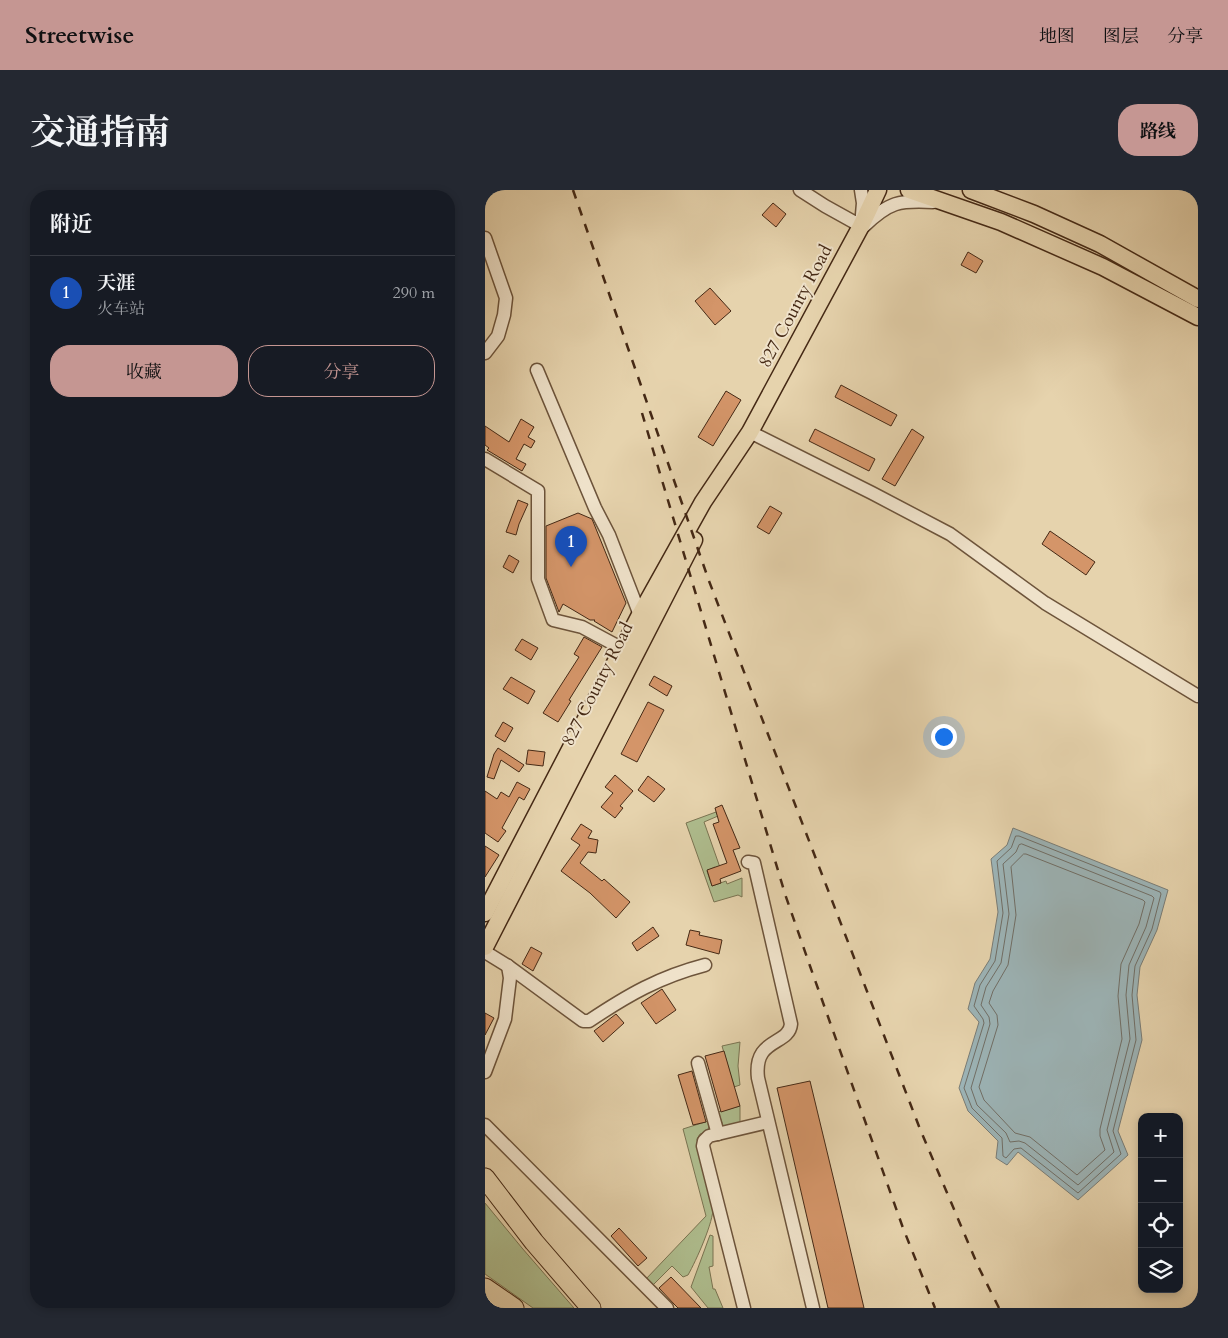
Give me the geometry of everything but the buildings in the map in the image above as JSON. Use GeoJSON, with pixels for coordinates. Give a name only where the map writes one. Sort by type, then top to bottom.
{"type":"FeatureCollection","features":[{"type":"Feature","properties":{"kind":"highway"},"geometry":{"type":"LineString","coordinates":[[485,1178],[534,1242],[591,1308]]}},
{"type":"Feature","properties":{"kind":"highway"},"geometry":{"type":"LineString","coordinates":[[485,1288],[514,1308]]}},
{"type":"Feature","properties":{"kind":"main road","name":"827 County Road"},"geometry":{"type":"LineString","coordinates":[[485,947],[747,436],[860,228],[878,190]]}},
{"type":"Feature","properties":{"kind":"main road"},"geometry":{"type":"LineString","coordinates":[[909,190],[1001,222],[1103,267],[1198,317]]}},
{"type":"Feature","properties":{"kind":"main road"},"geometry":{"type":"LineString","coordinates":[[971,190],[1034,214],[1100,244],[1198,299]]}},
{"type":"Feature","properties":{"kind":"main road","name":"827 County Road"},"geometry":{"type":"LineString","coordinates":[[485,913],[640,616],[703,502],[747,436]]}},
{"type":"Feature","properties":{"kind":"street"},"geometry":{"type":"LineString","coordinates":[[800,190],[860,228]]}},
{"type":"Feature","properties":{"kind":"street"},"geometry":{"type":"LineString","coordinates":[[860,228],[863,203],[861,190]]}},
{"type":"Feature","properties":{"kind":"street"},"geometry":{"type":"LineString","coordinates":[[981,190],[997,200]]}},
{"type":"Feature","properties":{"kind":"street"},"geometry":{"type":"LineString","coordinates":[[860,228],[875,215],[893,204],[907,200],[948,204]]}},
{"type":"Feature","properties":{"kind":"street"},"geometry":{"type":"LineString","coordinates":[[485,238],[506,298],[505,315],[498,336],[485,352]]}},
{"type":"Feature","properties":{"kind":"street"},"geometry":{"type":"LineString","coordinates":[[537,370],[598,514],[609,535],[640,616]]}},
{"type":"Feature","properties":{"kind":"street"},"geometry":{"type":"LineString","coordinates":[[747,436],[872,493],[950,534],[1045,604],[1198,696]]}},
{"type":"Feature","properties":{"kind":"street"},"geometry":{"type":"LineString","coordinates":[[485,459],[538,491],[538,579],[553,620],[582,627],[623,649]]}},
{"type":"Feature","properties":{"kind":"street"},"geometry":{"type":"LineString","coordinates":[[748,862],[754,863],[791,1024],[788,1033],[764,1049],[756,1068],[813,1308]]}},
{"type":"Feature","properties":{"kind":"street"},"geometry":{"type":"LineString","coordinates":[[485,952],[509,966],[583,1021],[589,1021],[620,1000],[657,980],[705,965]]}},
{"type":"Feature","properties":{"kind":"street"},"geometry":{"type":"LineString","coordinates":[[485,1072],[505,1019],[509,966]]}},
{"type":"Feature","properties":{"kind":"street"},"geometry":{"type":"LineString","coordinates":[[699,1063],[718,1134]]}},
{"type":"Feature","properties":{"kind":"street"},"geometry":{"type":"LineString","coordinates":[[744,1308],[703,1146],[706,1138],[768,1122]]}},
{"type":"Feature","properties":{"kind":"street"},"geometry":{"type":"LineString","coordinates":[[485,1125],[667,1308]]}},
{"type":"Feature","properties":{"kind":"green space"},"geometry":{"type":"Polygon","coordinates":[[[716,812],[718,816],[704,822],[723,876],[715,867],[707,871],[712,886],[726,881],[727,884],[742,878],[742,897],[738,895],[714,902],[686,823],[716,812]]]}},
{"type":"Feature","properties":{"kind":"green space"},"geometry":{"type":"Polygon","coordinates":[[[740,1042],[738,1066],[740,1085],[734,1087],[722,1046],[740,1042]]]}},
{"type":"Feature","properties":{"kind":"green space"},"geometry":{"type":"Polygon","coordinates":[[[740,1106],[740,1125],[724,1128],[718,1112],[740,1106]]]}},
{"type":"Feature","properties":{"kind":"green space"},"geometry":{"type":"Polygon","coordinates":[[[708,1121],[709,1131],[700,1134],[697,1139],[713,1207],[708,1231],[688,1275],[683,1277],[672,1266],[651,1287],[645,1280],[706,1216],[683,1129],[708,1121]]]}},
{"type":"Feature","properties":{"kind":"green space"},"geometry":{"type":"Polygon","coordinates":[[[485,1203],[574,1308],[533,1308],[485,1274],[485,1203]]]}},
{"type":"Feature","properties":{"kind":"green space"},"geometry":{"type":"Polygon","coordinates":[[[710,1235],[713,1236],[713,1266],[709,1267],[713,1289],[715,1289],[723,1308],[708,1308],[691,1287],[710,1235]]]}},
{"type":"Feature","properties":{"kind":"water"},"geometry":{"type":"Polygon","coordinates":[[[1013,828],[1168,890],[1157,930],[1140,967],[1137,995],[1142,1040],[1118,1131],[1128,1155],[1078,1200],[1018,1152],[1007,1165],[996,1158],[998,1141],[968,1111],[959,1088],[979,1022],[968,1009],[975,983],[990,959],[998,912],[991,859],[1007,845],[1013,828]]]}},
{"type":"Feature","properties":{"kind":"railway"},"geometry":{"type":"LineString","coordinates":[[573,190],[709,581],[920,1129],[978,1266],[999,1308]]}},
{"type":"Feature","properties":{"kind":"railway"},"geometry":{"type":"LineString","coordinates":[[642,413],[785,894],[903,1228],[935,1308]]}},
{"type":"Feature","properties":{"kind":"place","name":"天涯"},"geometry":{"type":"Point","coordinates":[571,567]}}]}
